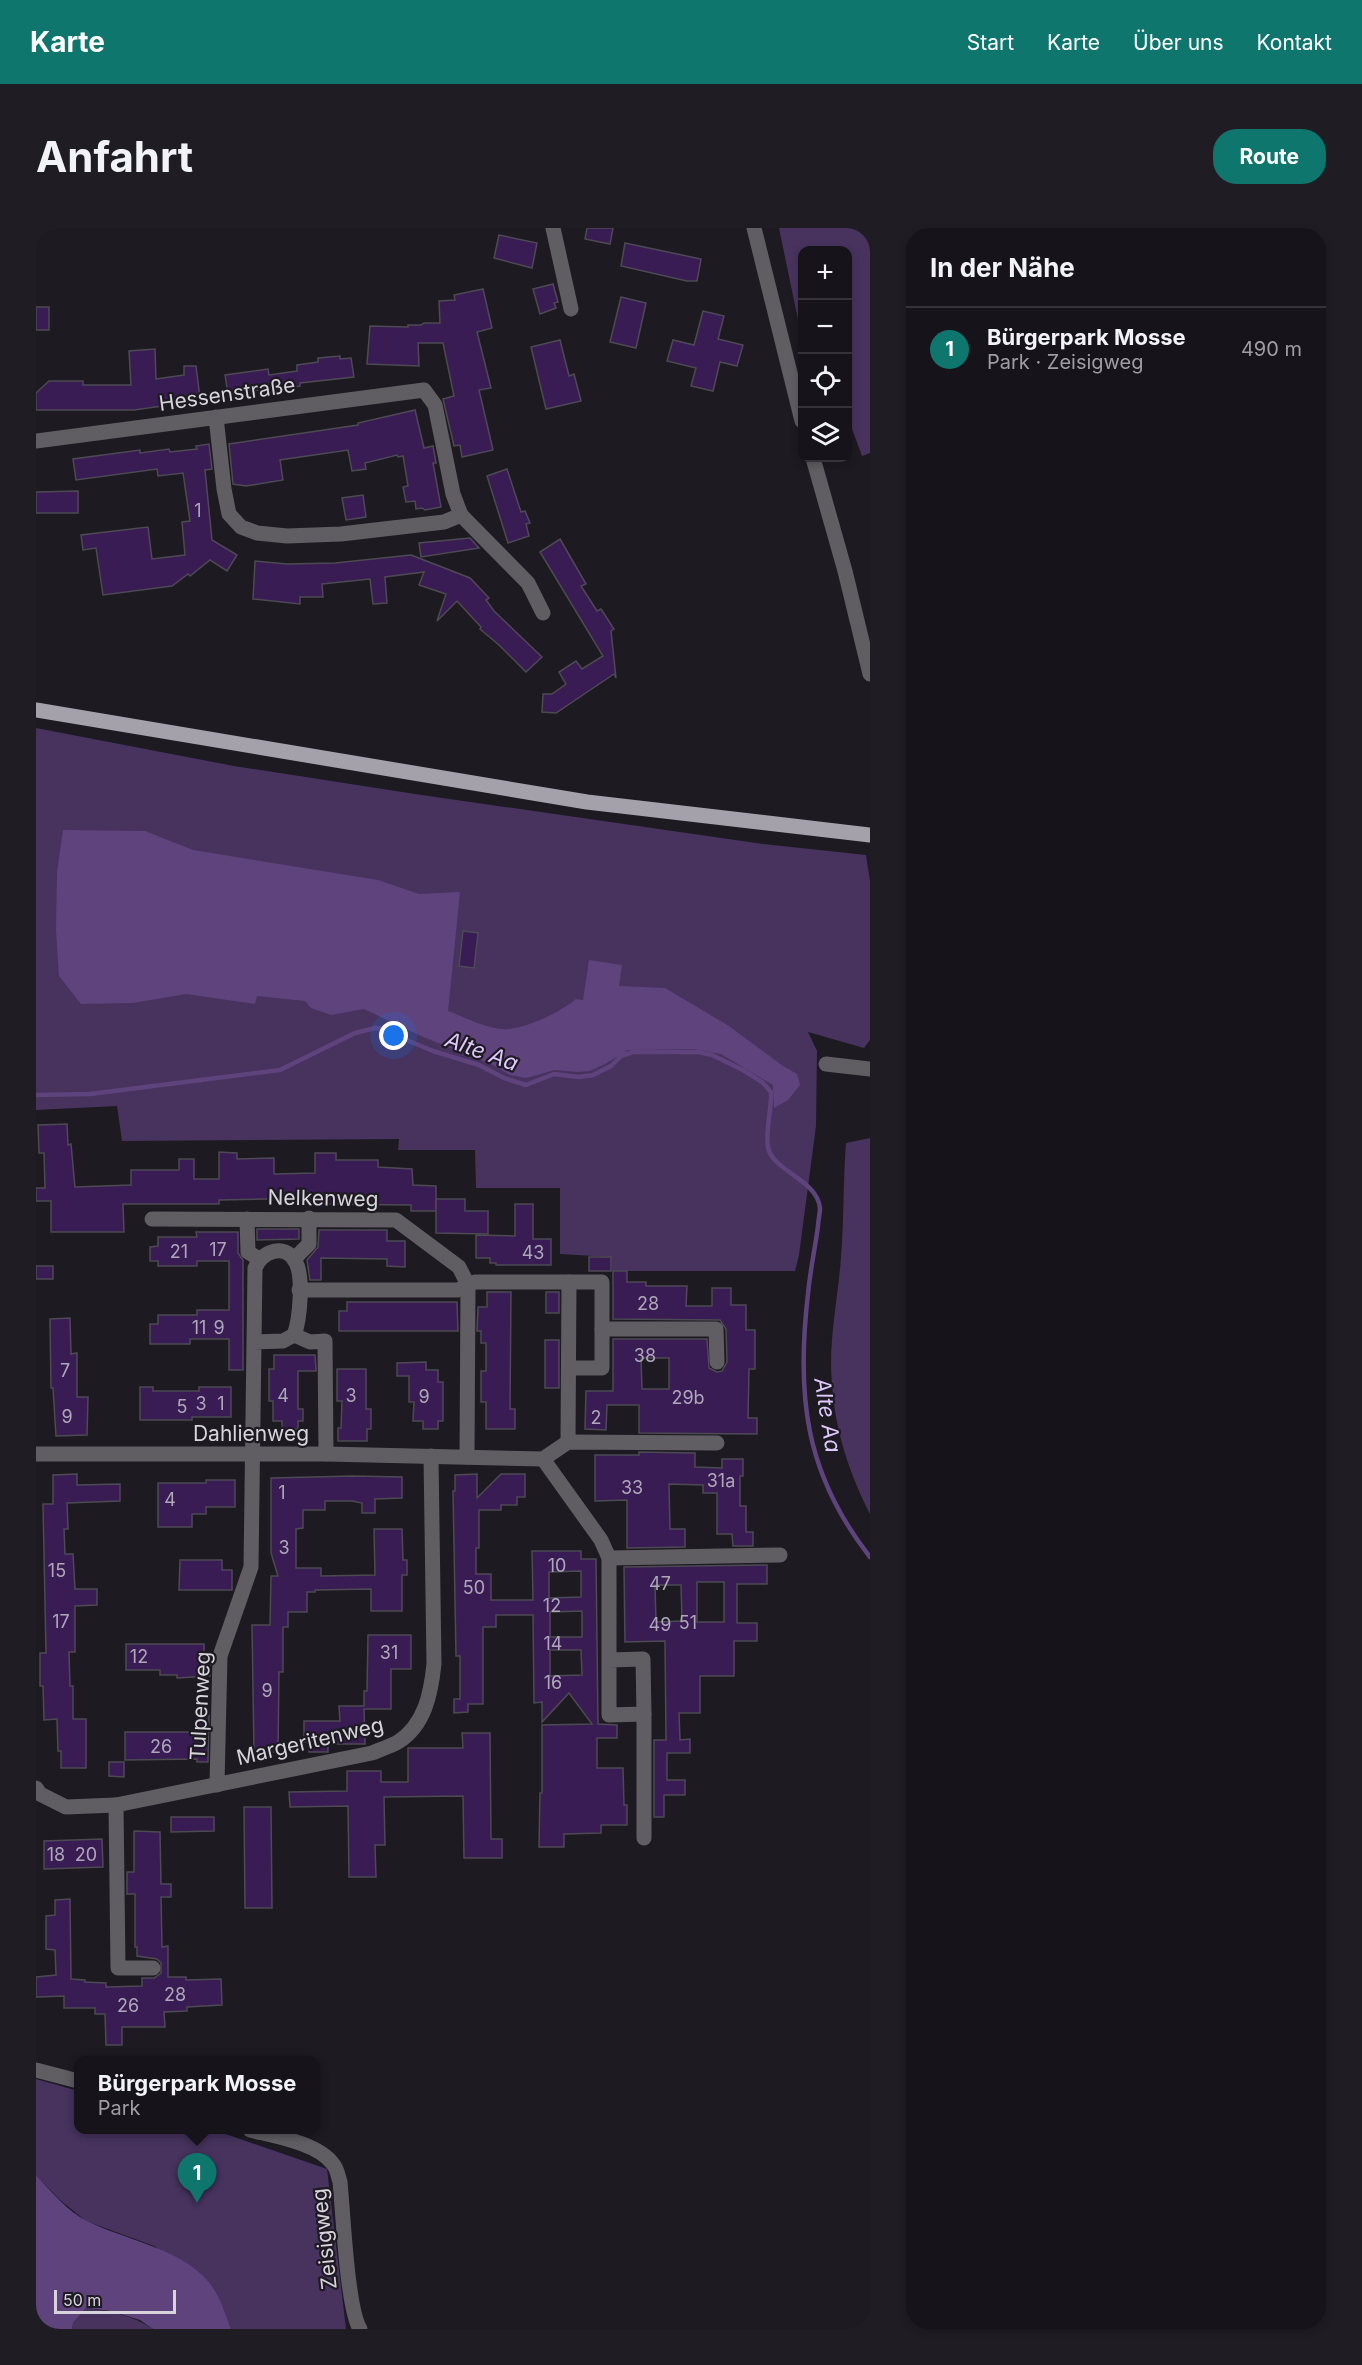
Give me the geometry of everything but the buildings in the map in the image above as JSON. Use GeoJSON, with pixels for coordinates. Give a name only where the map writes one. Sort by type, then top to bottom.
{"type":"FeatureCollection","features":[{"type":"Feature","properties":{"kind":"main road"},"geometry":{"type":"LineString","coordinates":[[36,710],[587,802],[870,836]]}},
{"type":"Feature","properties":{"kind":"street"},"geometry":{"type":"LineString","coordinates":[[553,228],[571,309]]}},
{"type":"Feature","properties":{"kind":"street"},"geometry":{"type":"LineString","coordinates":[[754,228],[799,408]]}},
{"type":"Feature","properties":{"kind":"street","name":"Hessenstraße"},"geometry":{"type":"LineString","coordinates":[[36,441],[424,390],[435,405],[453,494],[461,515]]}},
{"type":"Feature","properties":{"kind":"street"},"geometry":{"type":"LineString","coordinates":[[216,417],[229,514],[241,527],[257,533],[287,536],[341,534],[444,522],[461,515],[528,583],[543,613]]}},
{"type":"Feature","properties":{"kind":"street"},"geometry":{"type":"LineString","coordinates":[[814,462],[845,571],[870,674]]}},
{"type":"Feature","properties":{"kind":"street"},"geometry":{"type":"LineString","coordinates":[[826,1064],[870,1069]]}},
{"type":"Feature","properties":{"kind":"street"},"geometry":{"type":"LineString","coordinates":[[294,1258],[309,1244],[309,1218]]}},
{"type":"Feature","properties":{"kind":"street","name":"Nelkenweg"},"geometry":{"type":"LineString","coordinates":[[152,1219],[396,1220],[459,1267],[468,1285]]}},
{"type":"Feature","properties":{"kind":"street"},"geometry":{"type":"LineString","coordinates":[[246,1219],[248,1252],[259,1259]]}},
{"type":"Feature","properties":{"kind":"street"},"geometry":{"type":"LineString","coordinates":[[253,1454],[255,1268],[259,1259],[267,1252],[283,1251],[294,1258],[298,1268],[298,1323],[294,1335],[283,1341],[255,1342]]}},
{"type":"Feature","properties":{"kind":"street"},"geometry":{"type":"LineString","coordinates":[[299,1290],[458,1290],[477,1282],[602,1282],[602,1368],[569,1368]]}},
{"type":"Feature","properties":{"kind":"street"},"geometry":{"type":"LineString","coordinates":[[568,1442],[569,1282]]}},
{"type":"Feature","properties":{"kind":"street"},"geometry":{"type":"LineString","coordinates":[[467,1457],[468,1285]]}},
{"type":"Feature","properties":{"kind":"street"},"geometry":{"type":"LineString","coordinates":[[602,1329],[716,1329],[717,1362]]}},
{"type":"Feature","properties":{"kind":"street"},"geometry":{"type":"LineString","coordinates":[[294,1335],[310,1342],[325,1341],[326,1454]]}},
{"type":"Feature","properties":{"kind":"street"},"geometry":{"type":"LineString","coordinates":[[644,1714],[609,1715],[609,1558],[601,1540],[543,1459],[568,1442],[717,1443]]}},
{"type":"Feature","properties":{"kind":"street","name":"Dahlienweg"},"geometry":{"type":"LineString","coordinates":[[36,1454],[326,1454],[543,1459]]}},
{"type":"Feature","properties":{"kind":"street","name":"Tulpenweg"},"geometry":{"type":"LineString","coordinates":[[217,1785],[220,1656],[251,1567],[253,1454]]}},
{"type":"Feature","properties":{"kind":"street","name":"Margeritenweg"},"geometry":{"type":"LineString","coordinates":[[37,1795],[66,1807],[116,1805],[372,1753],[399,1741],[417,1724],[424,1712],[432,1686],[434,1664],[431,1456]]}},
{"type":"Feature","properties":{"kind":"street"},"geometry":{"type":"LineString","coordinates":[[609,1558],[780,1555]]}},
{"type":"Feature","properties":{"kind":"street"},"geometry":{"type":"LineString","coordinates":[[609,1660],[643,1659],[644,1838]]}},
{"type":"Feature","properties":{"kind":"street"},"geometry":{"type":"LineString","coordinates":[[116,1805],[118,1968],[153,1968]]}},
{"type":"Feature","properties":{"kind":"street"},"geometry":{"type":"LineString","coordinates":[[36,2070],[74,2080]]}},
{"type":"Feature","properties":{"kind":"street","name":"Zeisigweg"},"geometry":{"type":"LineString","coordinates":[[265,2134],[306,2145],[320,2152],[334,2164],[340,2182],[352,2300],[360,2329]]}},
{"type":"Feature","properties":{"kind":"shaded area"},"geometry":{"type":"Polygon","coordinates":[[[779,228],[870,228],[870,453],[862,456],[852,429],[852,246],[798,246],[798,320],[779,228]]]}},
{"type":"Feature","properties":{"kind":"shaded area"},"geometry":{"type":"Polygon","coordinates":[[[36,728],[234,766],[415,794],[763,844],[866,855],[870,881],[870,1040],[864,1048],[808,1032],[817,1051],[816,1126],[795,1271],[612,1271],[611,1257],[560,1254],[560,1188],[476,1188],[475,1150],[398,1150],[399,1139],[122,1141],[117,1106],[36,1110],[36,728]]]}},
{"type":"Feature","properties":{"kind":"shaded area"},"geometry":{"type":"Polygon","coordinates":[[[870,1138],[870,1514],[856,1483],[840,1435],[831,1368],[832,1336],[842,1243],[846,1143],[870,1138]]]}},
{"type":"Feature","properties":{"kind":"shaded area"},"geometry":{"type":"Polygon","coordinates":[[[36,2079],[74,2090],[74,2134],[226,2134],[327,2169],[346,2329],[231,2329],[214,2290],[154,2246],[86,2221],[60,2200],[36,2175],[36,2079]]]}},
{"type":"Feature","properties":{"kind":"shaded area"},"geometry":{"type":"Polygon","coordinates":[[[86,2308],[121,2314],[153,2329],[72,2329],[73,2323],[86,2308]]]}},
{"type":"Feature","properties":{"kind":"water"},"geometry":{"type":"Polygon","coordinates":[[[63,830],[145,831],[193,850],[378,880],[419,894],[460,892],[448,1011],[495,1028],[520,1027],[551,1015],[576,999],[583,1000],[589,960],[622,965],[619,986],[665,988],[729,1026],[797,1074],[800,1085],[788,1100],[774,1108],[773,1085],[721,1054],[693,1049],[628,1050],[590,1071],[555,1070],[526,1078],[510,1075],[493,1065],[421,1036],[364,1009],[331,1015],[311,1008],[305,1001],[257,996],[255,1004],[186,994],[133,1003],[81,1004],[59,976],[56,930],[57,872],[63,830]]]}},
{"type":"Feature","properties":{"kind":"water"},"geometry":{"type":"Polygon","coordinates":[[[36,2175],[60,2201],[80,2217],[174,2256],[204,2277],[215,2291],[231,2329],[153,2329],[140,2320],[111,2311],[86,2308],[73,2323],[72,2329],[36,2329],[36,2175]]]}},
{"type":"Feature","properties":{"kind":"waterway","name":"Alte Aa"},"geometry":{"type":"LineString","coordinates":[[36,1095],[90,1094],[280,1070],[355,1033],[375,1028],[393,1030],[409,1041],[433,1051],[479,1065],[504,1078],[526,1085],[554,1074],[579,1077],[593,1075],[611,1066],[621,1056],[633,1052],[698,1052],[712,1055],[743,1070],[762,1082],[771,1092],[767,1141],[771,1155],[777,1163],[811,1190],[820,1208],[805,1331],[803,1366],[805,1400],[810,1433],[831,1495],[848,1526],[870,1557]]}},
{"type":"Feature","properties":{"kind":"place","name":"Bürgerpark Mosse"},"geometry":{"type":"Point","coordinates":[197,2203]}}]}
